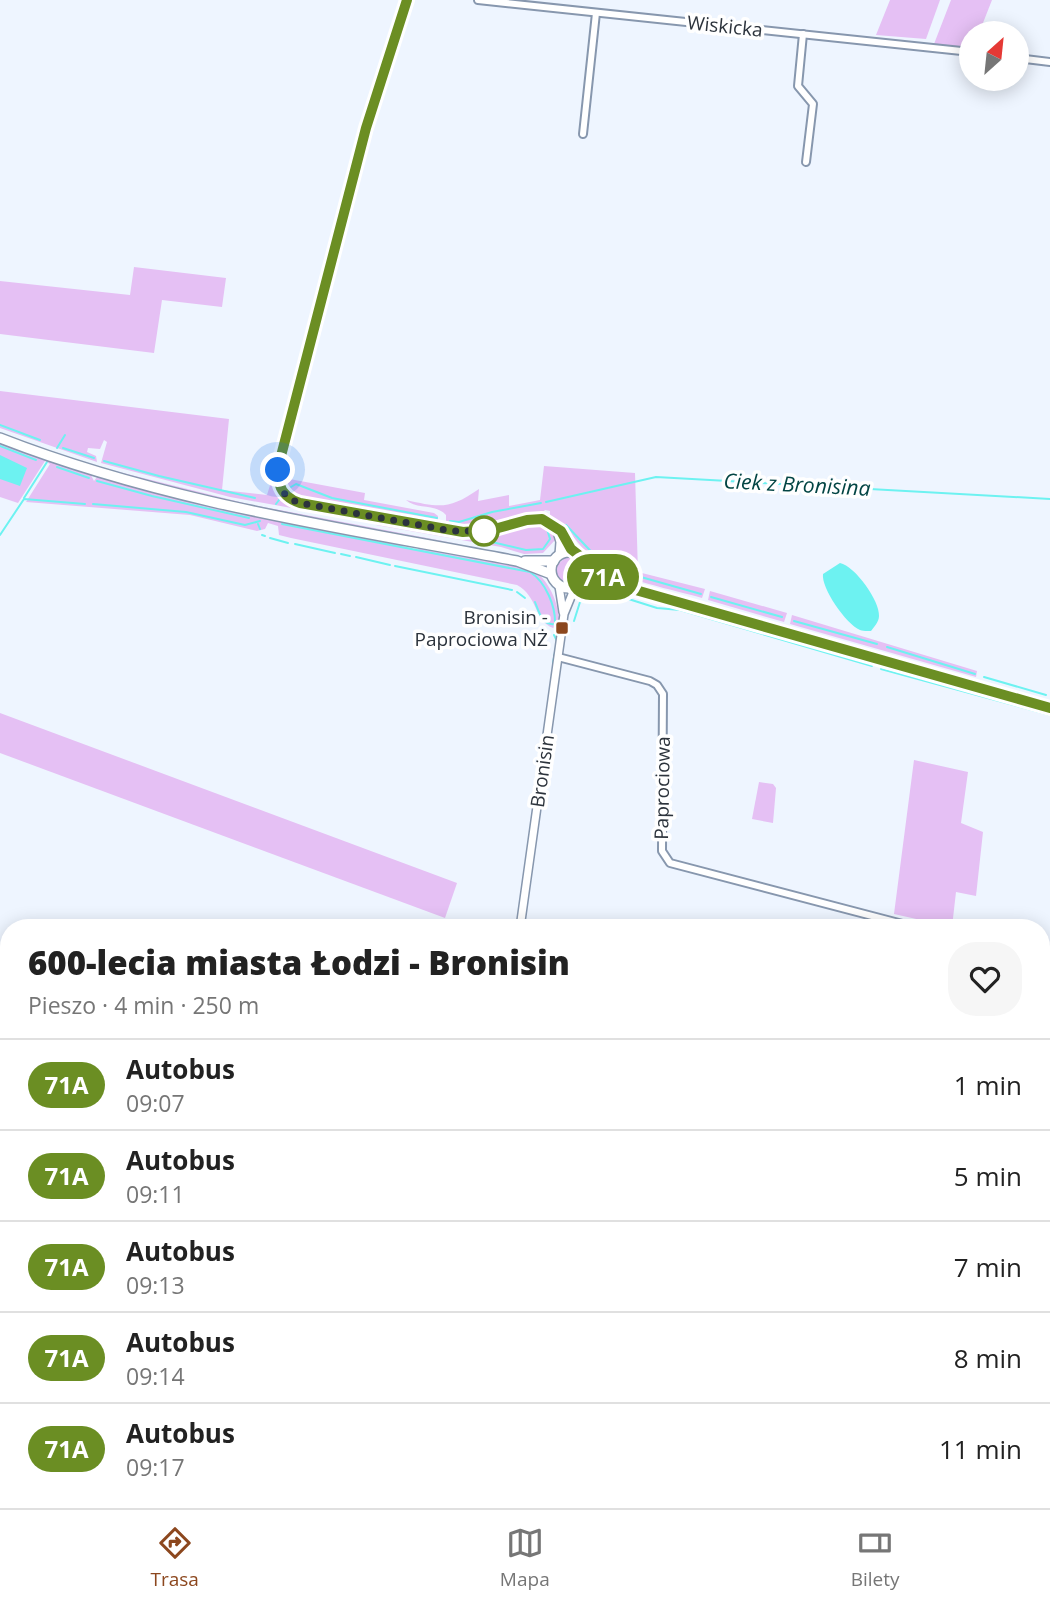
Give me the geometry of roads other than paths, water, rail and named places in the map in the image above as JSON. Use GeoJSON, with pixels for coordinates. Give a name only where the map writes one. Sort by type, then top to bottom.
{"type":"FeatureCollection","features":[{"type":"Feature","properties":{"kind":"main road"},"geometry":{"type":"LineString","coordinates":[[0,438],[112,477],[204,501],[517,561],[551,574],[559,586],[568,588],[587,582],[618,585],[1050,708]]}},
{"type":"Feature","properties":{"kind":"main road"},"geometry":{"type":"LineString","coordinates":[[517,561],[556,558],[573,552],[582,557],[587,569],[618,585]]}},
{"type":"Feature","properties":{"kind":"main road"},"geometry":{"type":"LineString","coordinates":[[551,574],[556,558]]}},
{"type":"Feature","properties":{"kind":"main road"},"geometry":{"type":"LineString","coordinates":[[579,585],[587,569]]}},
{"type":"Feature","properties":{"kind":"street"},"geometry":{"type":"LineString","coordinates":[[407,0],[362,141],[281,456],[279,484],[288,498],[300,503],[452,531],[491,530],[536,519],[548,521],[563,534],[573,552]]}},
{"type":"Feature","properties":{"kind":"street","name":"Wiskicka"},"geometry":{"type":"LineString","coordinates":[[478,0],[959,51]]}},
{"type":"Feature","properties":{"kind":"street"},"geometry":{"type":"LineString","coordinates":[[583,134],[596,13]]}},
{"type":"Feature","properties":{"kind":"street"},"geometry":{"type":"LineString","coordinates":[[803,34],[798,86],[813,104],[806,162]]}},
{"type":"Feature","properties":{"kind":"street"},"geometry":{"type":"LineString","coordinates":[[1029,59],[1050,62]]}},
{"type":"Feature","properties":{"kind":"street"},"geometry":{"type":"LineString","coordinates":[[556,528],[560,541],[556,558]]}},
{"type":"Feature","properties":{"kind":"street","name":"Bronisin"},"geometry":{"type":"LineString","coordinates":[[564,614],[579,585]]}},
{"type":"Feature","properties":{"kind":"street","name":"Bronisin"},"geometry":{"type":"LineString","coordinates":[[521,919],[564,614],[559,586]]}},
{"type":"Feature","properties":{"kind":"street","name":"Paprociowa"},"geometry":{"type":"LineString","coordinates":[[558,657],[650,681],[657,685],[663,694],[662,851],[670,863],[884,919]]}},
{"type":"Feature","properties":{"kind":"water"},"geometry":{"type":"Polygon","coordinates":[[[0,455],[27,468],[20,486],[0,479],[0,455]]]}},
{"type":"Feature","properties":{"kind":"water"},"geometry":{"type":"Polygon","coordinates":[[[840,563],[853,570],[871,593],[879,618],[871,631],[861,630],[848,621],[826,588],[823,574],[840,563]]]}},
{"type":"Feature","properties":{"kind":"waterway"},"geometry":{"type":"LineString","coordinates":[[403,25],[408,9]]}},
{"type":"Feature","properties":{"kind":"waterway"},"geometry":{"type":"LineString","coordinates":[[396,46],[399,36]]}},
{"type":"Feature","properties":{"kind":"waterway"},"geometry":{"type":"LineString","coordinates":[[389,66],[392,56]]}},
{"type":"Feature","properties":{"kind":"waterway"},"geometry":{"type":"LineString","coordinates":[[379,100],[387,72]]}},
{"type":"Feature","properties":{"kind":"waterway"},"geometry":{"type":"LineString","coordinates":[[368,136],[375,111]]}},
{"type":"Feature","properties":{"kind":"waterway"},"geometry":{"type":"LineString","coordinates":[[360,166],[367,142]]}},
{"type":"Feature","properties":{"kind":"waterway"},"geometry":{"type":"LineString","coordinates":[[353,195],[358,175]]}},
{"type":"Feature","properties":{"kind":"waterway"},"geometry":{"type":"LineString","coordinates":[[348,213],[350,205]]}},
{"type":"Feature","properties":{"kind":"waterway"},"geometry":{"type":"LineString","coordinates":[[341,243],[344,227]]}},
{"type":"Feature","properties":{"kind":"waterway"},"geometry":{"type":"LineString","coordinates":[[332,274],[339,248]]}},
{"type":"Feature","properties":{"kind":"waterway"},"geometry":{"type":"LineString","coordinates":[[327,292],[330,285]]}},
{"type":"Feature","properties":{"kind":"waterway"},"geometry":{"type":"LineString","coordinates":[[321,316],[325,301]]}},
{"type":"Feature","properties":{"kind":"waterway"},"geometry":{"type":"LineString","coordinates":[[313,348],[319,325]]}},
{"type":"Feature","properties":{"kind":"waterway"},"geometry":{"type":"LineString","coordinates":[[310,358],[312,353]]}},
{"type":"Feature","properties":{"kind":"waterway"},"geometry":{"type":"LineString","coordinates":[[301,394],[310,361]]}},
{"type":"Feature","properties":{"kind":"waterway"},"geometry":{"type":"LineString","coordinates":[[295,420],[300,398]]}},
{"type":"Feature","properties":{"kind":"waterway"},"geometry":{"type":"LineString","coordinates":[[0,425],[40,440]]}},
{"type":"Feature","properties":{"kind":"waterway"},"geometry":{"type":"LineString","coordinates":[[57,448],[65,435]]}},
{"type":"Feature","properties":{"kind":"waterway"},"geometry":{"type":"LineString","coordinates":[[287,449],[291,435]]}},
{"type":"Feature","properties":{"kind":"waterway"},"geometry":{"type":"LineString","coordinates":[[0,446],[36,460]]}},
{"type":"Feature","properties":{"kind":"waterway"},"geometry":{"type":"LineString","coordinates":[[63,448],[94,458]]}},
{"type":"Feature","properties":{"kind":"waterway"},"geometry":{"type":"LineString","coordinates":[[104,461],[255,498]]}},
{"type":"Feature","properties":{"kind":"waterway"},"geometry":{"type":"LineString","coordinates":[[24,498],[47,462]]}},
{"type":"Feature","properties":{"kind":"waterway"},"geometry":{"type":"LineString","coordinates":[[57,467],[89,478]]}},
{"type":"Feature","properties":{"kind":"waterway","name":"Ciek z Bronisina"},"geometry":{"type":"LineString","coordinates":[[546,502],[656,477],[1050,499]]}},
{"type":"Feature","properties":{"kind":"waterway"},"geometry":{"type":"LineString","coordinates":[[97,481],[249,518]]}},
{"type":"Feature","properties":{"kind":"waterway","name":"Ciek z Bronisina"},"geometry":{"type":"LineString","coordinates":[[291,487],[296,484],[332,498],[437,518]]}},
{"type":"Feature","properties":{"kind":"waterway","name":"Ciek z Bronisina"},"geometry":{"type":"LineString","coordinates":[[0,535],[24,499],[85,504]]}},
{"type":"Feature","properties":{"kind":"waterway","name":"Ciek z Bronisina"},"geometry":{"type":"LineString","coordinates":[[276,504],[279,500]]}},
{"type":"Feature","properties":{"kind":"waterway","name":"Ciek z Bronisina"},"geometry":{"type":"LineString","coordinates":[[450,521],[459,522],[492,512],[541,503]]}},
{"type":"Feature","properties":{"kind":"waterway","name":"Ciek z Bronisina"},"geometry":{"type":"LineString","coordinates":[[93,504],[186,512],[245,525],[260,521]]}},
{"type":"Feature","properties":{"kind":"waterway"},"geometry":{"type":"LineString","coordinates":[[258,524],[260,529]]}},
{"type":"Feature","properties":{"kind":"waterway"},"geometry":{"type":"LineString","coordinates":[[282,524],[530,572],[541,582],[549,596],[555,625]]}},
{"type":"Feature","properties":{"kind":"waterway"},"geometry":{"type":"LineString","coordinates":[[566,525],[609,568],[701,594]]}},
{"type":"Feature","properties":{"kind":"waterway"},"geometry":{"type":"LineString","coordinates":[[475,538],[526,550],[543,549],[550,539],[547,529]]}},
{"type":"Feature","properties":{"kind":"waterway"},"geometry":{"type":"LineString","coordinates":[[270,538],[288,543]]}},
{"type":"Feature","properties":{"kind":"waterway"},"geometry":{"type":"LineString","coordinates":[[295,544],[335,553]]}},
{"type":"Feature","properties":{"kind":"waterway"},"geometry":{"type":"LineString","coordinates":[[341,554],[350,556]]}},
{"type":"Feature","properties":{"kind":"waterway"},"geometry":{"type":"LineString","coordinates":[[356,557],[390,565]]}},
{"type":"Feature","properties":{"kind":"waterway"},"geometry":{"type":"LineString","coordinates":[[395,566],[512,590]]}},
{"type":"Feature","properties":{"kind":"waterway"},"geometry":{"type":"LineString","coordinates":[[574,621],[580,602],[600,590],[657,608],[680,610],[872,666]]}},
{"type":"Feature","properties":{"kind":"waterway"},"geometry":{"type":"LineString","coordinates":[[517,592],[525,598]]}},
{"type":"Feature","properties":{"kind":"waterway"},"geometry":{"type":"LineString","coordinates":[[711,597],[782,617]]}},
{"type":"Feature","properties":{"kind":"waterway"},"geometry":{"type":"LineString","coordinates":[[535,602],[544,621],[555,624]]}},
{"type":"Feature","properties":{"kind":"waterway"},"geometry":{"type":"LineString","coordinates":[[794,621],[877,644]]}},
{"type":"Feature","properties":{"kind":"waterway"},"geometry":{"type":"LineString","coordinates":[[554,635],[557,641]]}},
{"type":"Feature","properties":{"kind":"waterway"},"geometry":{"type":"LineString","coordinates":[[553,663],[556,647]]}},
{"type":"Feature","properties":{"kind":"waterway"},"geometry":{"type":"LineString","coordinates":[[887,647],[975,674]]}},
{"type":"Feature","properties":{"kind":"waterway"},"geometry":{"type":"LineString","coordinates":[[881,669],[1050,715]]}},
{"type":"Feature","properties":{"kind":"waterway"},"geometry":{"type":"LineString","coordinates":[[984,677],[1046,695]]}},
{"type":"Feature","properties":{"kind":"place","name":"Bronisin - Paprociowa NŻ"},"geometry":{"type":"Point","coordinates":[562,628]}}]}
